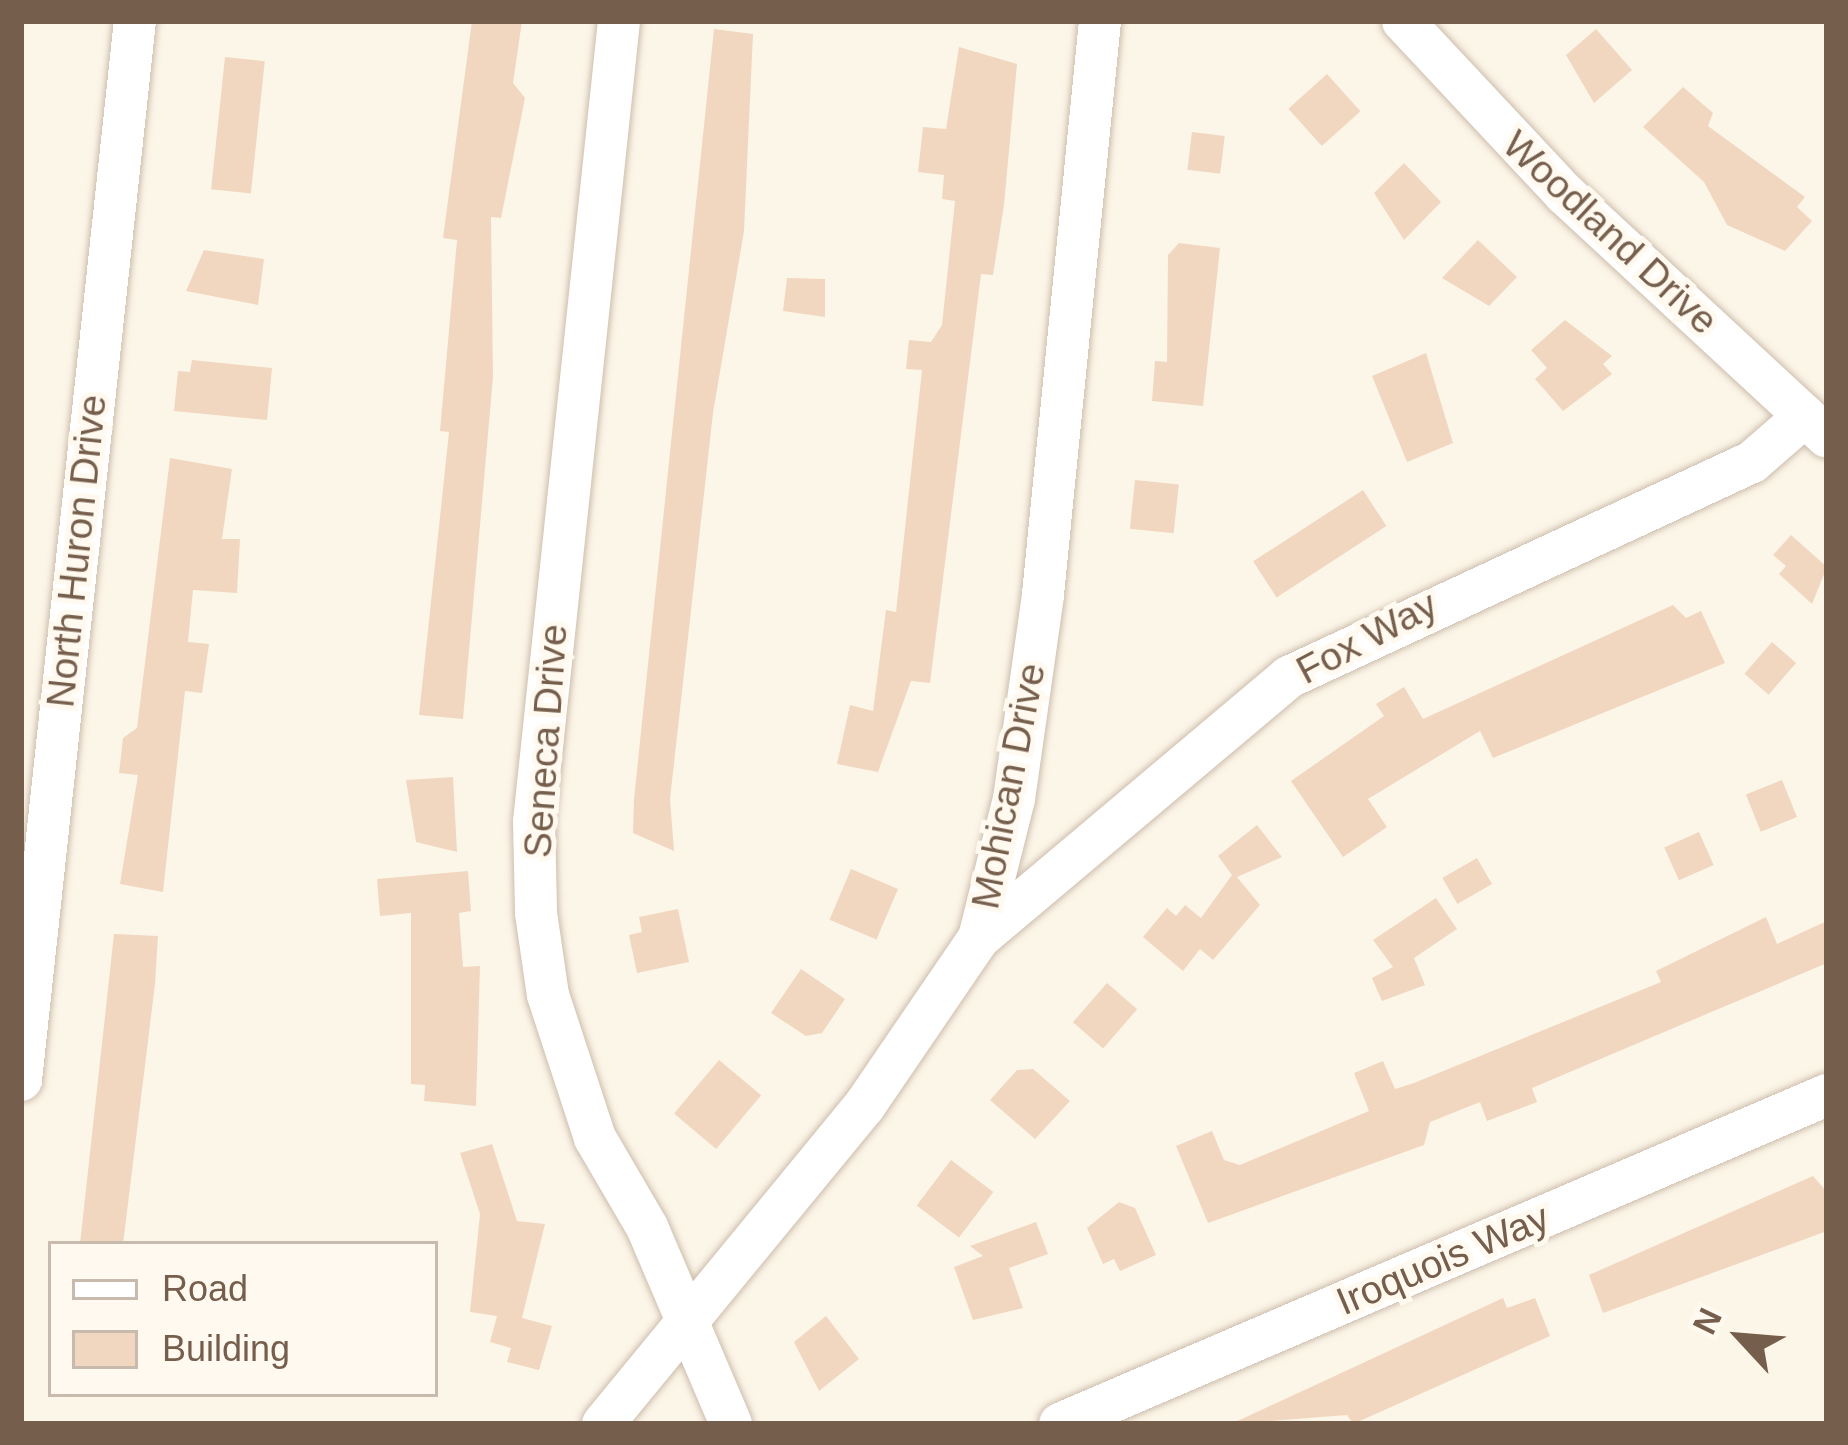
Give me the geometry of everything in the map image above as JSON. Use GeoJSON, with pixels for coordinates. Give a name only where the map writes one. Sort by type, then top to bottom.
{"type":"FeatureCollection","features":[{"type":"Feature","properties":{"kind":"street","name":"North Huron Drive"},"geometry":{"type":"LineString","coordinates":[[21,1081],[135,21]]}},
{"type":"Feature","properties":{"kind":"street","name":"Seneca Drive"},"geometry":{"type":"LineString","coordinates":[[619,21],[534,821],[536,913],[548,995],[595,1138],[692,1322],[731,1424]]}},
{"type":"Feature","properties":{"kind":"street","name":"Mohican Drive"},"geometry":{"type":"LineString","coordinates":[[603,1424],[692,1322],[865,1106],[979,938],[1014,799],[1043,594],[1100,21]]}},
{"type":"Feature","properties":{"kind":"street","name":"Woodland Drive"},"geometry":{"type":"LineString","coordinates":[[1403,21],[1565,194],[1816,426]]}},
{"type":"Feature","properties":{"kind":"street","name":"Fox Way"},"geometry":{"type":"LineString","coordinates":[[979,938],[1289,677],[1752,462],[1816,426]]}},
{"type":"Feature","properties":{"kind":"street","name":"Iroquois Way"},"geometry":{"type":"LineString","coordinates":[[1060,1424],[1827,1095]]}},
{"type":"Feature","properties":{"kind":"building"},"geometry":{"type":"Polygon","coordinates":[[[472,21],[522,21],[513,83],[525,98],[501,218],[491,217],[493,377],[463,719],[419,715],[449,432],[440,431],[457,240],[443,238],[472,21]]]}},
{"type":"Feature","properties":{"kind":"building"},"geometry":{"type":"Polygon","coordinates":[[[714,29],[753,34],[744,231],[713,413],[670,799],[674,851],[633,833],[634,799],[714,29]]]}},
{"type":"Feature","properties":{"kind":"building"},"geometry":{"type":"Polygon","coordinates":[[[1596,29],[1632,70],[1594,103],[1566,55],[1596,29]]]}},
{"type":"Feature","properties":{"kind":"building"},"geometry":{"type":"Polygon","coordinates":[[[959,47],[1017,64],[1004,205],[993,275],[981,274],[930,683],[911,681],[878,772],[837,764],[850,705],[873,711],[886,610],[896,612],[922,370],[906,369],[909,340],[931,342],[942,325],[955,201],[942,199],[944,175],[918,172],[923,127],[946,129],[959,47]]]}},
{"type":"Feature","properties":{"kind":"building"},"geometry":{"type":"Polygon","coordinates":[[[225,57],[265,61],[251,193],[211,189],[225,57]]]}},
{"type":"Feature","properties":{"kind":"building"},"geometry":{"type":"Polygon","coordinates":[[[1327,74],[1360,111],[1322,146],[1288,109],[1327,74]]]}},
{"type":"Feature","properties":{"kind":"building"},"geometry":{"type":"Polygon","coordinates":[[[1683,87],[1713,113],[1708,126],[1805,197],[1797,207],[1812,221],[1785,251],[1727,225],[1704,182],[1643,127],[1683,87]]]}},
{"type":"Feature","properties":{"kind":"building"},"geometry":{"type":"Polygon","coordinates":[[[1192,132],[1225,136],[1220,174],[1187,170],[1192,132]]]}},
{"type":"Feature","properties":{"kind":"building"},"geometry":{"type":"Polygon","coordinates":[[[1404,163],[1441,202],[1404,240],[1374,193],[1404,163]]]}},
{"type":"Feature","properties":{"kind":"building"},"geometry":{"type":"Polygon","coordinates":[[[1478,240],[1517,277],[1489,306],[1442,278],[1478,240]]]}},
{"type":"Feature","properties":{"kind":"building"},"geometry":{"type":"Polygon","coordinates":[[[1179,243],[1220,248],[1203,406],[1152,401],[1155,361],[1167,362],[1168,255],[1179,243]]]}},
{"type":"Feature","properties":{"kind":"building"},"geometry":{"type":"Polygon","coordinates":[[[204,250],[264,259],[258,305],[186,291],[204,250]]]}},
{"type":"Feature","properties":{"kind":"building"},"geometry":{"type":"Polygon","coordinates":[[[787,278],[825,279],[825,317],[783,311],[787,278]]]}},
{"type":"Feature","properties":{"kind":"building"},"geometry":{"type":"Polygon","coordinates":[[[1565,320],[1612,356],[1603,364],[1612,374],[1563,411],[1535,379],[1547,368],[1531,350],[1565,320]]]}},
{"type":"Feature","properties":{"kind":"building"},"geometry":{"type":"Polygon","coordinates":[[[1426,353],[1453,443],[1407,462],[1372,376],[1426,353]]]}},
{"type":"Feature","properties":{"kind":"building"},"geometry":{"type":"Polygon","coordinates":[[[192,360],[272,368],[267,420],[174,411],[178,371],[190,372],[192,360]]]}},
{"type":"Feature","properties":{"kind":"building"},"geometry":{"type":"Polygon","coordinates":[[[170,458],[232,469],[222,539],[240,539],[237,593],[193,590],[188,642],[209,644],[202,693],[185,691],[163,892],[120,884],[138,775],[119,773],[123,738],[137,728],[170,458]]]}},
{"type":"Feature","properties":{"kind":"building"},"geometry":{"type":"Polygon","coordinates":[[[1135,480],[1179,485],[1174,533],[1130,529],[1135,480]]]}},
{"type":"Feature","properties":{"kind":"building"},"geometry":{"type":"Polygon","coordinates":[[[1363,490],[1386,526],[1277,597],[1253,561],[1363,490]]]}},
{"type":"Feature","properties":{"kind":"building"},"geometry":{"type":"Polygon","coordinates":[[[1791,535],[1827,567],[1812,604],[1779,574],[1786,566],[1773,555],[1791,535]]]}},
{"type":"Feature","properties":{"kind":"building"},"geometry":{"type":"Polygon","coordinates":[[[1673,605],[1686,618],[1701,611],[1725,663],[1493,758],[1480,731],[1368,799],[1387,827],[1343,857],[1291,781],[1384,716],[1376,704],[1404,687],[1423,719],[1673,605]]]}},
{"type":"Feature","properties":{"kind":"building"},"geometry":{"type":"Polygon","coordinates":[[[1772,642],[1796,663],[1769,695],[1744,674],[1772,642]]]}},
{"type":"Feature","properties":{"kind":"building"},"geometry":{"type":"Polygon","coordinates":[[[453,777],[457,852],[416,842],[406,780],[453,777]]]}},
{"type":"Feature","properties":{"kind":"building"},"geometry":{"type":"Polygon","coordinates":[[[1782,780],[1797,817],[1761,832],[1746,795],[1782,780]]]}},
{"type":"Feature","properties":{"kind":"building"},"geometry":{"type":"Polygon","coordinates":[[[1257,825],[1282,857],[1237,877],[1260,905],[1213,960],[1200,949],[1183,971],[1143,937],[1167,908],[1176,916],[1185,905],[1201,918],[1232,875],[1218,856],[1257,825]]]}},
{"type":"Feature","properties":{"kind":"building"},"geometry":{"type":"Polygon","coordinates":[[[1699,832],[1714,865],[1679,880],[1664,847],[1699,832]]]}},
{"type":"Feature","properties":{"kind":"building"},"geometry":{"type":"Polygon","coordinates":[[[1477,858],[1492,884],[1457,904],[1442,878],[1477,858]]]}},
{"type":"Feature","properties":{"kind":"building"},"geometry":{"type":"Polygon","coordinates":[[[851,869],[898,889],[876,940],[830,920],[851,869]]]}},
{"type":"Feature","properties":{"kind":"building"},"geometry":{"type":"Polygon","coordinates":[[[468,871],[471,911],[459,913],[463,967],[480,966],[476,1106],[424,1101],[425,1085],[411,1084],[411,913],[380,916],[377,879],[468,871]]]}},
{"type":"Feature","properties":{"kind":"building"},"geometry":{"type":"Polygon","coordinates":[[[1436,898],[1457,929],[1414,958],[1425,985],[1382,1001],[1372,978],[1393,967],[1373,940],[1436,898]]]}},
{"type":"Feature","properties":{"kind":"building"},"geometry":{"type":"Polygon","coordinates":[[[678,909],[689,962],[637,973],[629,935],[642,932],[639,917],[678,909]]]}},
{"type":"Feature","properties":{"kind":"building"},"geometry":{"type":"Polygon","coordinates":[[[1766,917],[1777,944],[1827,921],[1827,963],[1532,1088],[1537,1102],[1487,1121],[1480,1102],[1430,1122],[1424,1145],[1208,1223],[1176,1146],[1212,1131],[1224,1160],[1240,1165],[1369,1111],[1354,1073],[1383,1061],[1395,1089],[1414,1083],[1661,982],[1656,971],[1766,917]]]}},
{"type":"Feature","properties":{"kind":"building"},"geometry":{"type":"Polygon","coordinates":[[[114,934],[158,936],[123,1241],[80,1241],[114,934]]]}},
{"type":"Feature","properties":{"kind":"building"},"geometry":{"type":"Polygon","coordinates":[[[801,969],[845,999],[822,1033],[806,1036],[771,1013],[801,969]]]}},
{"type":"Feature","properties":{"kind":"building"},"geometry":{"type":"Polygon","coordinates":[[[1107,983],[1137,1009],[1103,1048],[1073,1022],[1107,983]]]}},
{"type":"Feature","properties":{"kind":"building"},"geometry":{"type":"Polygon","coordinates":[[[719,1060],[761,1095],[716,1149],[674,1114],[719,1060]]]}},
{"type":"Feature","properties":{"kind":"building"},"geometry":{"type":"Polygon","coordinates":[[[1033,1069],[1070,1101],[1035,1139],[990,1100],[1017,1070],[1033,1069]]]}},
{"type":"Feature","properties":{"kind":"building"},"geometry":{"type":"Polygon","coordinates":[[[492,1144],[517,1221],[545,1224],[522,1318],[552,1326],[539,1370],[507,1362],[511,1348],[490,1342],[497,1316],[470,1312],[480,1214],[460,1153],[492,1144]]]}},
{"type":"Feature","properties":{"kind":"building"},"geometry":{"type":"Polygon","coordinates":[[[951,1160],[993,1192],[959,1237],[917,1206],[951,1160]]]}},
{"type":"Feature","properties":{"kind":"building"},"geometry":{"type":"Polygon","coordinates":[[[1813,1176],[1827,1192],[1827,1231],[1603,1313],[1589,1275],[1813,1176]]]}},
{"type":"Feature","properties":{"kind":"building"},"geometry":{"type":"Polygon","coordinates":[[[1119,1202],[1135,1208],[1156,1255],[1120,1271],[1114,1259],[1103,1264],[1087,1228],[1119,1202]]]}},
{"type":"Feature","properties":{"kind":"building"},"geometry":{"type":"Polygon","coordinates":[[[1036,1222],[1048,1254],[1009,1268],[1023,1308],[973,1320],[954,1267],[983,1256],[970,1246],[1036,1222]]]}},
{"type":"Feature","properties":{"kind":"building"},"geometry":{"type":"Polygon","coordinates":[[[1503,1298],[1507,1308],[1535,1298],[1550,1336],[1353,1424],[1347,1415],[1231,1424],[1503,1298]]]}},
{"type":"Feature","properties":{"kind":"building"},"geometry":{"type":"Polygon","coordinates":[[[826,1316],[859,1359],[819,1391],[794,1342],[826,1316]]]}}]}
